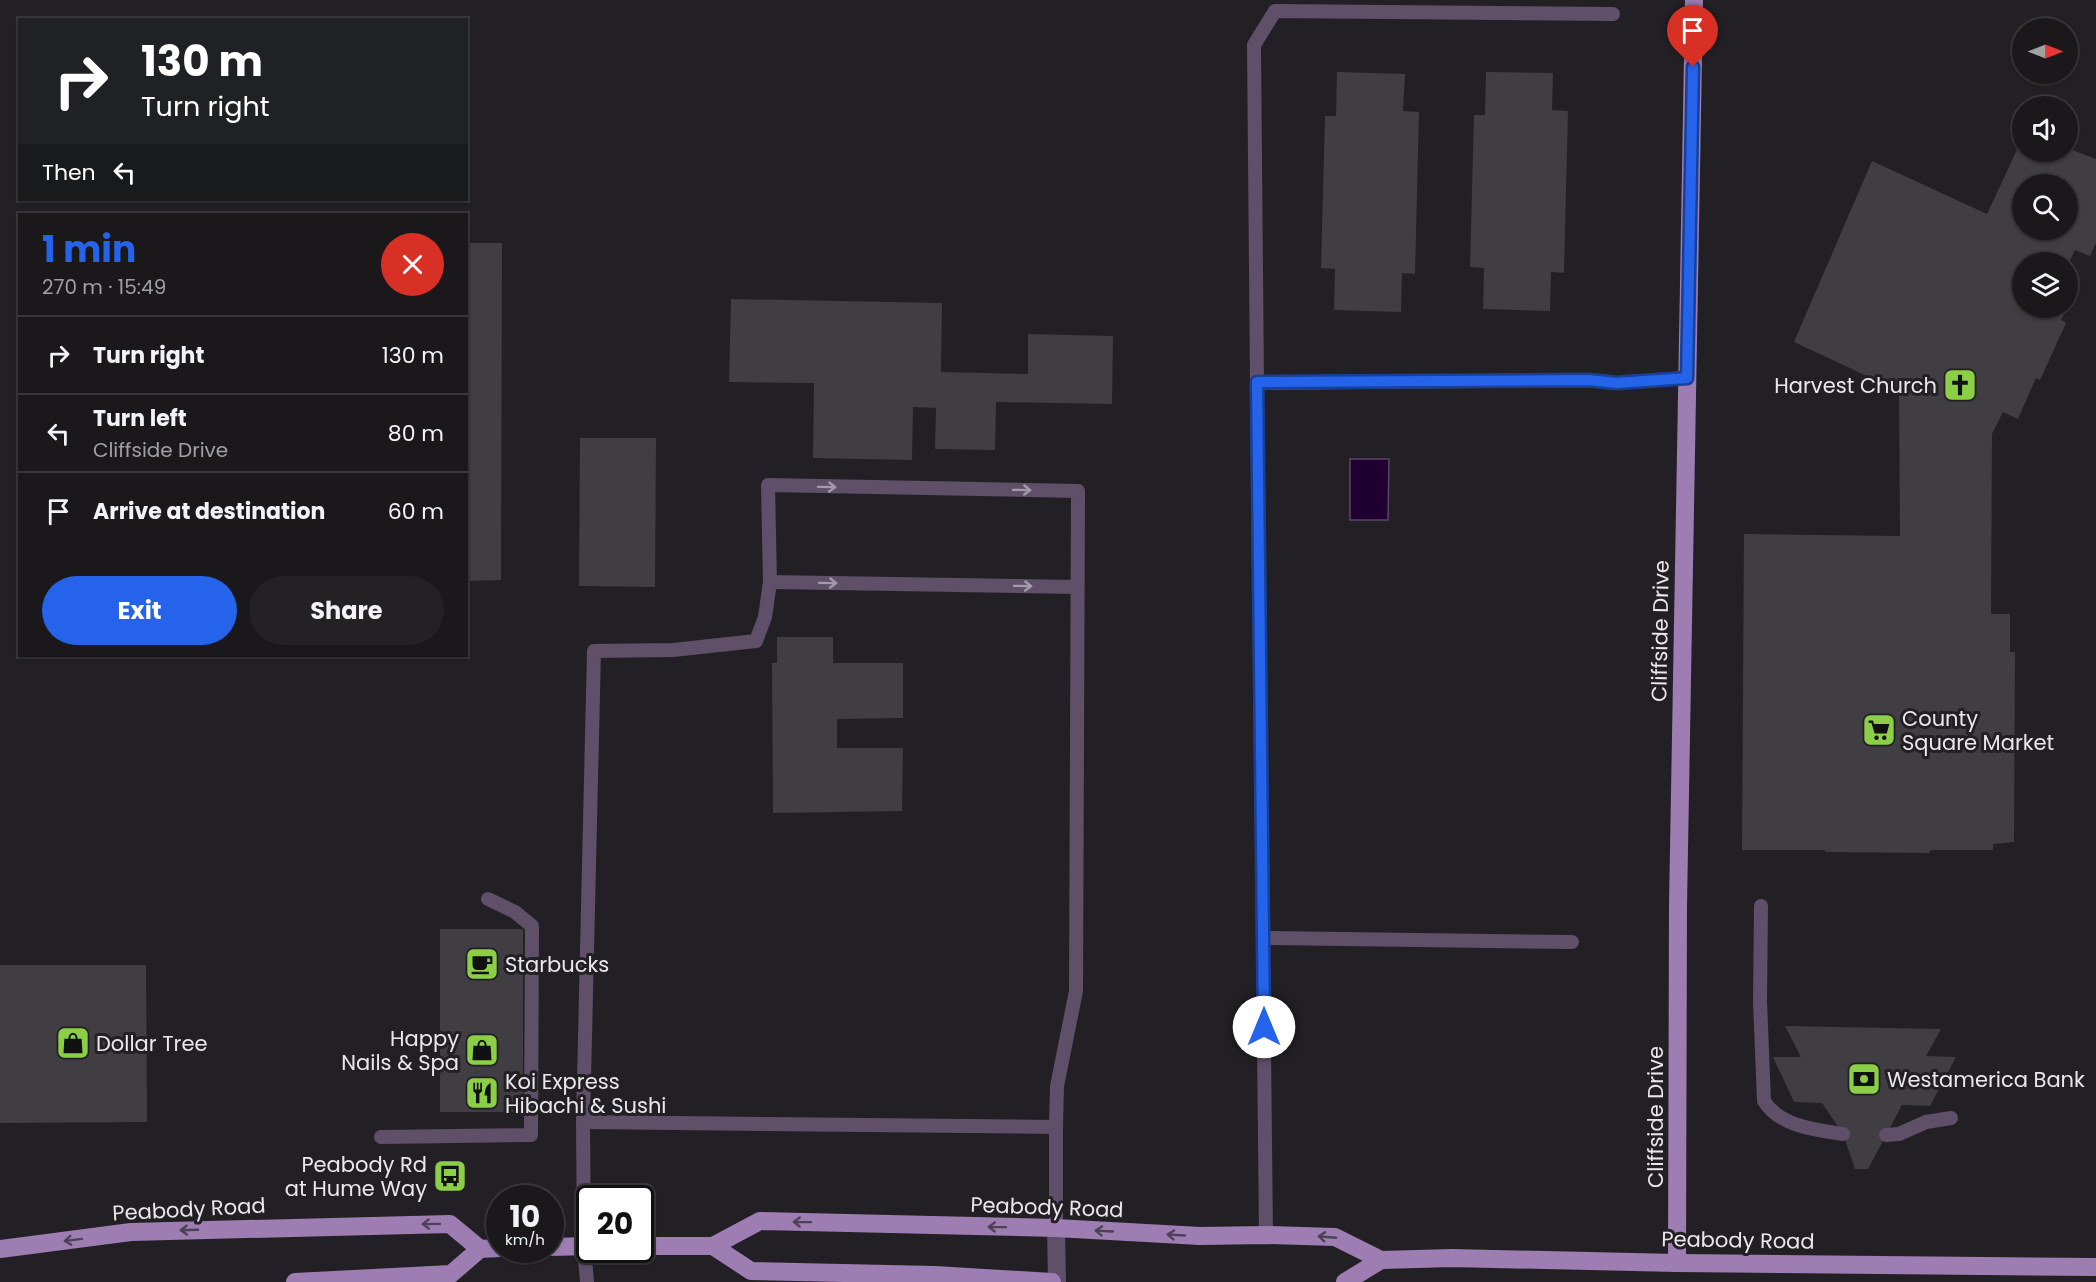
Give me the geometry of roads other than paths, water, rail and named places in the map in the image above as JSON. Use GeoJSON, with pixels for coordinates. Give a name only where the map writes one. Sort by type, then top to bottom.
{"type":"FeatureCollection","features":[{"type":"Feature","properties":{"kind":"main road","name":"Cliffside Drive"},"geometry":{"type":"LineString","coordinates":[[1677,1263],[1678,906],[1694,0]]}},
{"type":"Feature","properties":{"kind":"main road","name":"Peabody Road"},"geometry":{"type":"LineString","coordinates":[[654,1246],[713,1246],[760,1221],[1056,1228],[1200,1236],[1335,1237],[1381,1260],[1452,1258],[1677,1263],[2096,1267]]}},
{"type":"Feature","properties":{"kind":"main road","name":"Peabody Road"},"geometry":{"type":"LineString","coordinates":[[0,1249],[131,1232],[450,1224],[480,1249]]}},
{"type":"Feature","properties":{"kind":"main road"},"geometry":{"type":"LineString","coordinates":[[713,1246],[751,1271],[935,1275],[1052,1282]]}},
{"type":"Feature","properties":{"kind":"main road"},"geometry":{"type":"LineString","coordinates":[[296,1282],[451,1274],[480,1249],[486,1249]]}},
{"type":"Feature","properties":{"kind":"main road","name":"Peabody Road"},"geometry":{"type":"LineString","coordinates":[[1345,1282],[1381,1260]]}},
{"type":"Feature","properties":{"kind":"street"},"geometry":{"type":"LineString","coordinates":[[1056,1228],[1058,1282]]}},
{"type":"Feature","properties":{"kind":"lane"},"geometry":{"type":"LineString","coordinates":[[1266,1235],[1254,45],[1275,11],[1613,14]]}},
{"type":"Feature","properties":{"kind":"lane"},"geometry":{"type":"LineString","coordinates":[[1257,382],[1589,380],[1616,383],[1687,378]]}},
{"type":"Feature","properties":{"kind":"lane"},"geometry":{"type":"LineString","coordinates":[[585,1185],[583,1122],[594,651],[673,650],[756,640],[765,617],[770,582],[768,486],[1078,491],[1076,991],[1057,1086],[1056,1228]]}},
{"type":"Feature","properties":{"kind":"lane"},"geometry":{"type":"LineString","coordinates":[[770,582],[1077,587]]}},
{"type":"Feature","properties":{"kind":"lane"},"geometry":{"type":"LineString","coordinates":[[381,1137],[531,1136],[532,926],[515,912],[488,899]]}},
{"type":"Feature","properties":{"kind":"lane"},"geometry":{"type":"LineString","coordinates":[[1761,906],[1760,1002],[1764,1101],[1769,1109],[1782,1119],[1819,1131],[1843,1134]]}},
{"type":"Feature","properties":{"kind":"lane"},"geometry":{"type":"LineString","coordinates":[[1263,938],[1572,942]]}},
{"type":"Feature","properties":{"kind":"lane"},"geometry":{"type":"LineString","coordinates":[[1886,1136],[1899,1134],[1926,1122],[1951,1118]]}},
{"type":"Feature","properties":{"kind":"lane"},"geometry":{"type":"LineString","coordinates":[[583,1122],[1056,1127]]}},
{"type":"Feature","properties":{"kind":"lane"},"geometry":{"type":"LineString","coordinates":[[587,1263],[587,1282]]}},
{"type":"Feature","properties":{"kind":"place","name":"Harvest Church"},"geometry":{"type":"Point","coordinates":[1960,385]}},
{"type":"Feature","properties":{"kind":"place","name":"County Square Market"},"geometry":{"type":"Point","coordinates":[1879,730]}},
{"type":"Feature","properties":{"kind":"place","name":"Starbucks"},"geometry":{"type":"Point","coordinates":[482,964]}},
{"type":"Feature","properties":{"kind":"place","name":"Dollar Tree"},"geometry":{"type":"Point","coordinates":[73,1043]}},
{"type":"Feature","properties":{"kind":"place","name":"Happy Nails & Spa"},"geometry":{"type":"Point","coordinates":[482,1050]}},
{"type":"Feature","properties":{"kind":"place","name":"Westamerica Bank"},"geometry":{"type":"Point","coordinates":[1864,1079]}},
{"type":"Feature","properties":{"kind":"place","name":"Koi Express Hibachi & Sushi"},"geometry":{"type":"Point","coordinates":[482,1093]}},
{"type":"Feature","properties":{"kind":"place","name":"Peabody Rd at Hume Way"},"geometry":{"type":"Point","coordinates":[450,1176]}}]}
